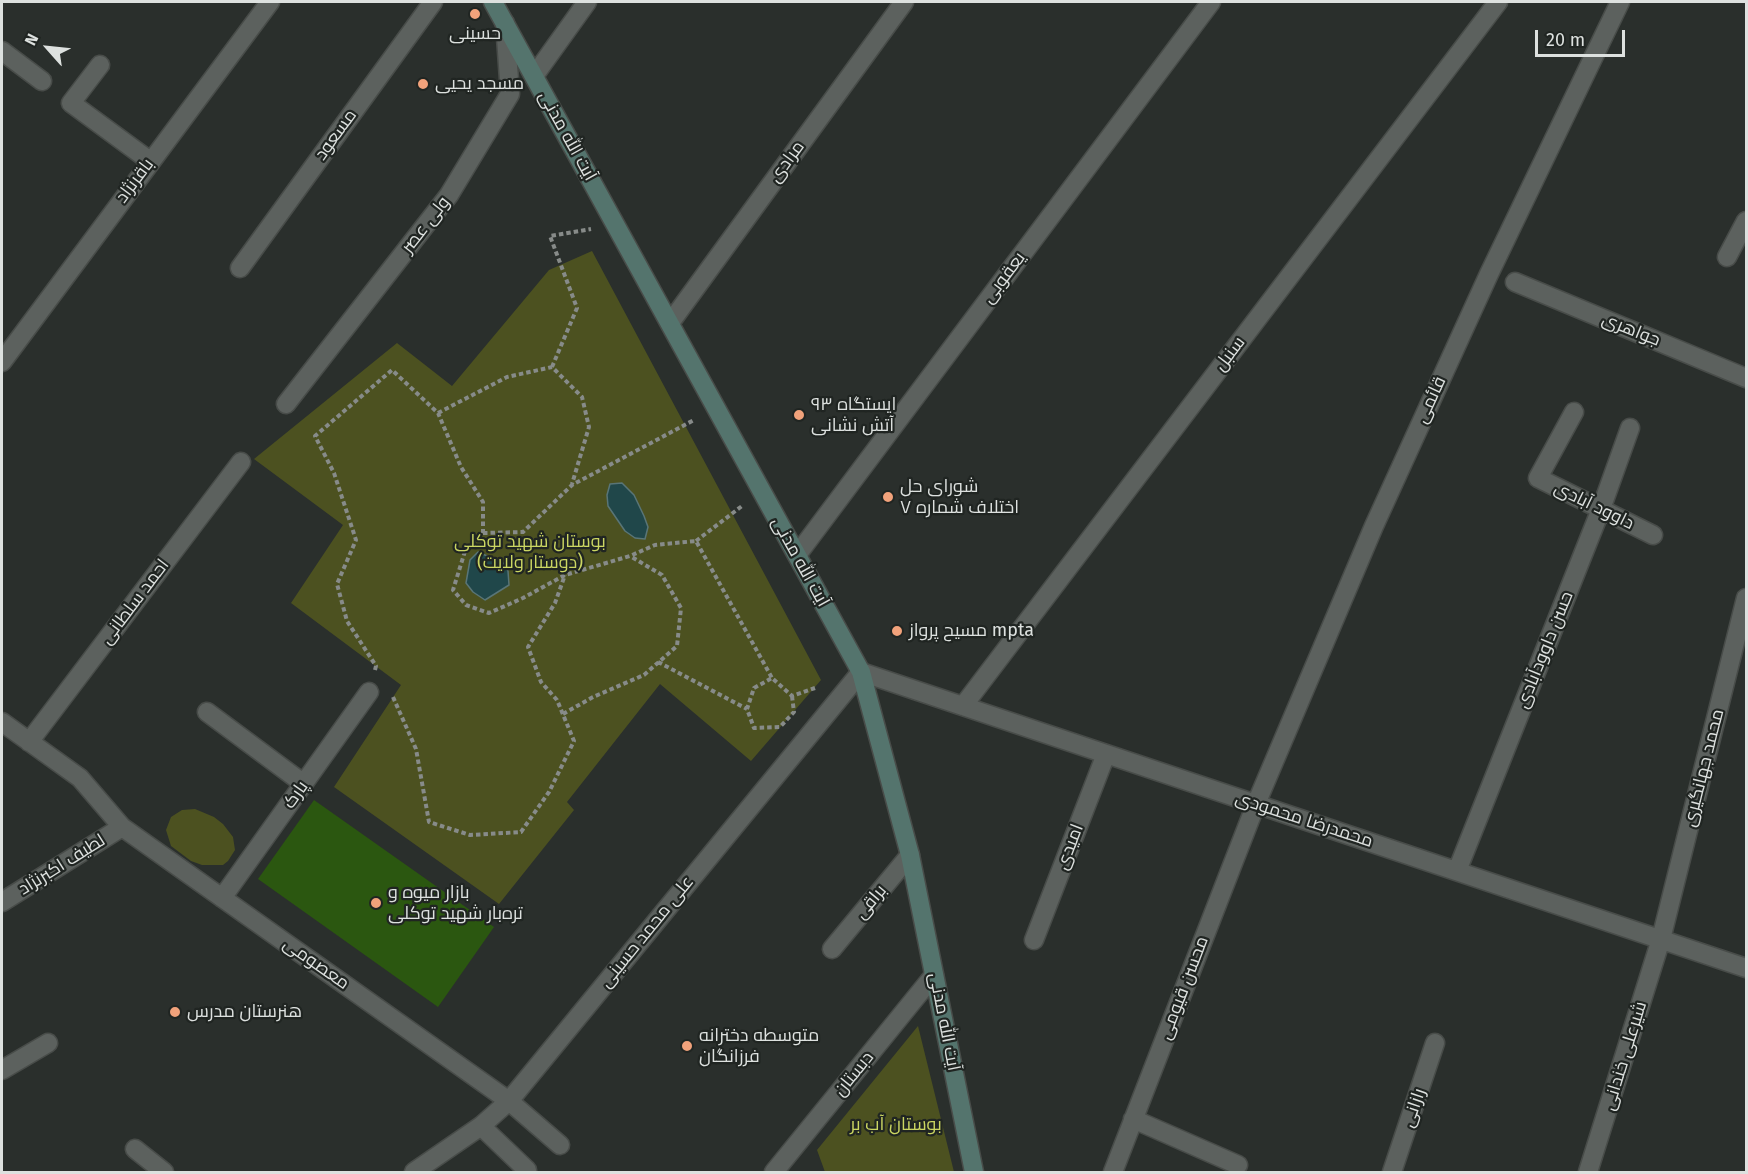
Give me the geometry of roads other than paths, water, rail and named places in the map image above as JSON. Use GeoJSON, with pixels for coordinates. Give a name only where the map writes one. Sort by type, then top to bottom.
{"type":"FeatureCollection","features":[{"type":"Feature","properties":{"kind":"main road","name":"آیت الله مدنی"},"geometry":{"type":"LineString","coordinates":[[493,2],[861,672],[910,855],[974,1173]]}},
{"type":"Feature","properties":{"kind":"street","name":"باقرنژاد"},"geometry":{"type":"LineString","coordinates":[[2,362],[270,2]]}},
{"type":"Feature","properties":{"kind":"street","name":"مسعود"},"geometry":{"type":"LineString","coordinates":[[240,268],[433,2]]}},
{"type":"Feature","properties":{"kind":"street"},"geometry":{"type":"LineString","coordinates":[[534,76],[587,2]]}},
{"type":"Feature","properties":{"kind":"street","name":"مرادی"},"geometry":{"type":"LineString","coordinates":[[670,323],[904,2]]}},
{"type":"Feature","properties":{"kind":"street","name":"یعقوبی"},"geometry":{"type":"LineString","coordinates":[[797,555],[1211,2]]}},
{"type":"Feature","properties":{"kind":"street","name":"سنبل"},"geometry":{"type":"LineString","coordinates":[[963,706],[1498,2]]}},
{"type":"Feature","properties":{"kind":"street","name":"قائمی"},"geometry":{"type":"LineString","coordinates":[[1256,804],[1374,526],[1489,274],[1620,2]]}},
{"type":"Feature","properties":{"kind":"street","name":"ولی عصر"},"geometry":{"type":"LineString","coordinates":[[286,404],[449,195],[510,94],[505,23]]}},
{"type":"Feature","properties":{"kind":"street"},"geometry":{"type":"LineString","coordinates":[[2,51],[42,81]]}},
{"type":"Feature","properties":{"kind":"street"},"geometry":{"type":"LineString","coordinates":[[99,65],[71,103],[150,161]]}},
{"type":"Feature","properties":{"kind":"street"},"geometry":{"type":"LineString","coordinates":[[1727,257],[1746,221]]}},
{"type":"Feature","properties":{"kind":"street","name":"جواهری"},"geometry":{"type":"LineString","coordinates":[[1515,282],[1746,378]]}},
{"type":"Feature","properties":{"kind":"street","name":"داوود آبادی"},"geometry":{"type":"LineString","coordinates":[[1574,412],[1538,478],[1653,535]]}},
{"type":"Feature","properties":{"kind":"street","name":"حسن داوودآبادی"},"geometry":{"type":"LineString","coordinates":[[1457,871],[1601,509],[1630,428]]}},
{"type":"Feature","properties":{"kind":"street","name":"احمد سلطانی"},"geometry":{"type":"LineString","coordinates":[[29,742],[241,462]]}},
{"type":"Feature","properties":{"kind":"street","name":"محمد جهانگیری"},"geometry":{"type":"LineString","coordinates":[[1661,939],[1746,605]]}},
{"type":"Feature","properties":{"kind":"street","name":"محمدرضا محمودی"},"geometry":{"type":"LineString","coordinates":[[861,672],[1746,968]]}},
{"type":"Feature","properties":{"kind":"street","name":"علی محمد حسینی"},"geometry":{"type":"LineString","coordinates":[[414,1173],[481,1126],[509,1101],[861,672]]}},
{"type":"Feature","properties":{"kind":"street","name":"پارک"},"geometry":{"type":"LineString","coordinates":[[222,898],[369,692]]}},
{"type":"Feature","properties":{"kind":"street"},"geometry":{"type":"LineString","coordinates":[[207,712],[304,784]]}},
{"type":"Feature","properties":{"kind":"street","name":"معصومی"},"geometry":{"type":"LineString","coordinates":[[2,722],[80,778],[122,827],[509,1101],[560,1145]]}},
{"type":"Feature","properties":{"kind":"street","name":"امیدی"},"geometry":{"type":"LineString","coordinates":[[1034,939],[1106,754]]}},
{"type":"Feature","properties":{"kind":"street","name":"محسن قیومی"},"geometry":{"type":"LineString","coordinates":[[1113,1173],[1256,804]]}},
{"type":"Feature","properties":{"kind":"street","name":"لطیف اکبرنژاد"},"geometry":{"type":"LineString","coordinates":[[2,902],[122,827]]}},
{"type":"Feature","properties":{"kind":"street","name":"براقی"},"geometry":{"type":"LineString","coordinates":[[831,949],[910,855]]}},
{"type":"Feature","properties":{"kind":"street","name":"شیرعلی خندانی"},"geometry":{"type":"LineString","coordinates":[[1588,1173],[1661,939]]}},
{"type":"Feature","properties":{"kind":"street","name":"دبستان"},"geometry":{"type":"LineString","coordinates":[[774,1173],[934,975]]}},
{"type":"Feature","properties":{"kind":"street"},"geometry":{"type":"LineString","coordinates":[[2,1070],[48,1043]]}},
{"type":"Feature","properties":{"kind":"street","name":"رازانی"},"geometry":{"type":"LineString","coordinates":[[1392,1173],[1435,1043]]}},
{"type":"Feature","properties":{"kind":"street"},"geometry":{"type":"LineString","coordinates":[[1132,1119],[1238,1165]]}},
{"type":"Feature","properties":{"kind":"street"},"geometry":{"type":"LineString","coordinates":[[481,1126],[527,1170]]}},
{"type":"Feature","properties":{"kind":"street"},"geometry":{"type":"LineString","coordinates":[[135,1149],[164,1173]]}},
{"type":"Feature","properties":{"kind":"water"},"geometry":{"type":"Polygon","coordinates":[[[622,483],[634,495],[644,516],[648,527],[645,539],[635,538],[625,531],[608,506],[607,495],[610,484],[622,483]]]}},
{"type":"Feature","properties":{"kind":"water"},"geometry":{"type":"Polygon","coordinates":[[[478,552],[503,563],[508,571],[509,585],[485,600],[473,592],[466,583],[470,560],[478,552]]]}},
{"type":"Feature","properties":{"kind":"place","name":"حسینی"},"geometry":{"type":"Point","coordinates":[475,14]}},
{"type":"Feature","properties":{"kind":"place","name":"مسجد یحیی"},"geometry":{"type":"Point","coordinates":[423,84]}},
{"type":"Feature","properties":{"kind":"place","name":"ایستگاه ۹۳ آتش نشانی"},"geometry":{"type":"Point","coordinates":[799,415]}},
{"type":"Feature","properties":{"kind":"place","name":"شورای حل اختلاف شماره ۷"},"geometry":{"type":"Point","coordinates":[888,497]}},
{"type":"Feature","properties":{"kind":"place","name":"مسیح پرواز mpta"},"geometry":{"type":"Point","coordinates":[897,631]}},
{"type":"Feature","properties":{"kind":"place","name":"بازار میوه و تره‌بار شهید توکلی"},"geometry":{"type":"Point","coordinates":[376,903]}},
{"type":"Feature","properties":{"kind":"place","name":"هنرستان مدرس"},"geometry":{"type":"Point","coordinates":[175,1012]}},
{"type":"Feature","properties":{"kind":"place","name":"متوسطه دخترانه فرزانگان"},"geometry":{"type":"Point","coordinates":[687,1046]}},
{"type":"Feature","properties":{"kind":"park label","name":"بوستان شهید توکلی (دوستار ولایت)"},"geometry":{"type":"Point","coordinates":[530,552]}},
{"type":"Feature","properties":{"kind":"park label","name":"بوستان آب بر"},"geometry":{"type":"Point","coordinates":[896,1125]}}]}
